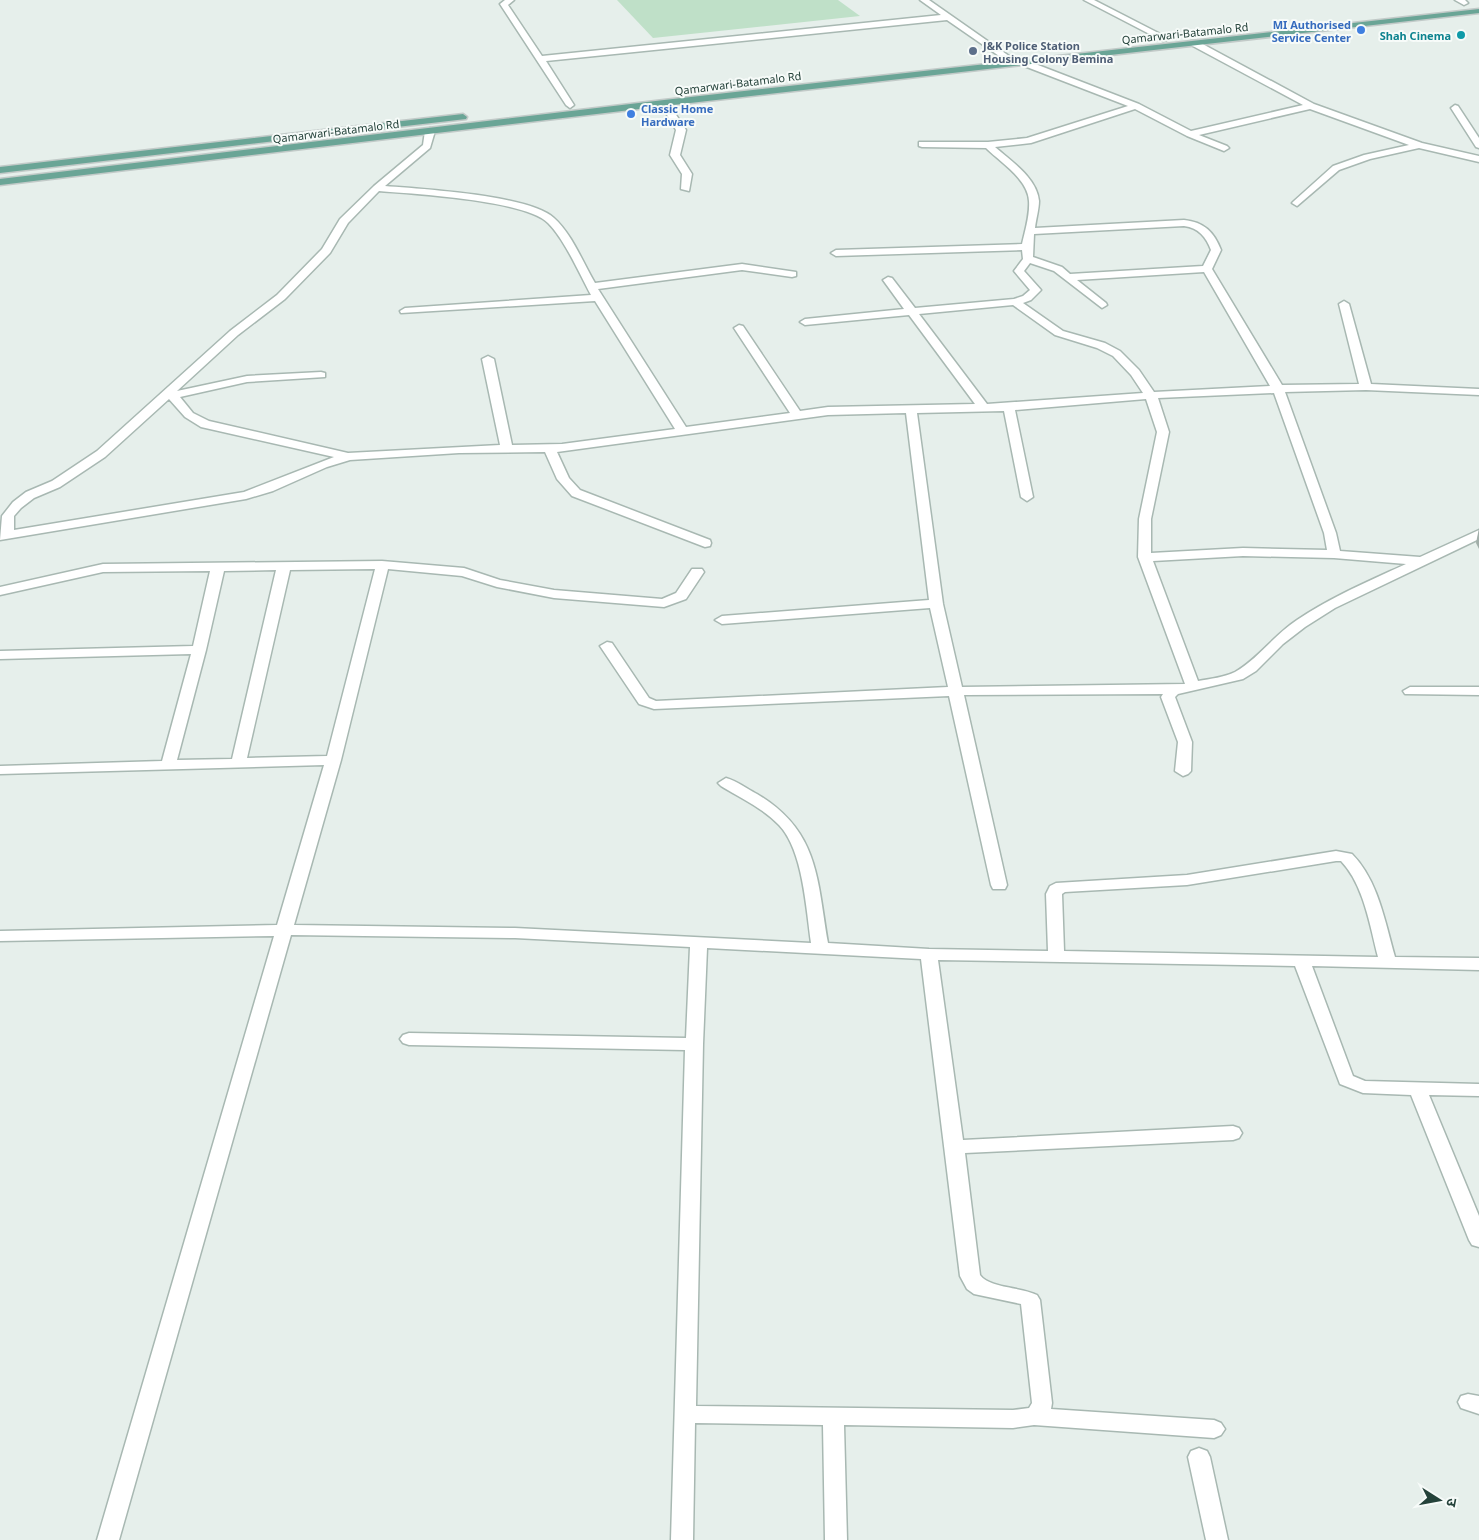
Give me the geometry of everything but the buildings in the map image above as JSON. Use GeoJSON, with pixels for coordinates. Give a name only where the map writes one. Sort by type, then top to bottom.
{"type":"FeatureCollection","features":[{"type":"Feature","properties":{"kind":"main road","name":"Qamarwari-Batamalo Rd"},"geometry":{"type":"LineString","coordinates":[[0,170],[1166,39],[1436,6]]}},
{"type":"Feature","properties":{"kind":"main road","name":"Qamarwari-Batamalo Rd"},"geometry":{"type":"LineString","coordinates":[[0,182],[664,103],[1479,11]]}},
{"type":"Feature","properties":{"kind":"street"},"geometry":{"type":"LineString","coordinates":[[510,0],[504,4],[570,105]]}},
{"type":"Feature","properties":{"kind":"street"},"geometry":{"type":"LineString","coordinates":[[924,0],[1005,56]]}},
{"type":"Feature","properties":{"kind":"street"},"geometry":{"type":"LineString","coordinates":[[1088,0],[1166,39]]}},
{"type":"Feature","properties":{"kind":"street"},"geometry":{"type":"LineString","coordinates":[[540,59],[948,17]]}},
{"type":"Feature","properties":{"kind":"street"},"geometry":{"type":"LineString","coordinates":[[1194,43],[1311,106],[1420,145],[1479,159]]}},
{"type":"Feature","properties":{"kind":"street"},"geometry":{"type":"LineString","coordinates":[[1022,62],[1136,106],[1190,134],[1224,148]]}},
{"type":"Feature","properties":{"kind":"street"},"geometry":{"type":"LineString","coordinates":[[664,103],[681,130],[675,155],[688,172],[686,189]]}},
{"type":"Feature","properties":{"kind":"street"},"geometry":{"type":"LineString","coordinates":[[922,144],[988,145],[1028,141],[1136,106]]}},
{"type":"Feature","properties":{"kind":"street"},"geometry":{"type":"LineString","coordinates":[[1190,134],[1311,106]]}},
{"type":"Feature","properties":{"kind":"street"},"geometry":{"type":"LineString","coordinates":[[1455,108],[1479,145]]}},
{"type":"Feature","properties":{"kind":"street"},"geometry":{"type":"LineString","coordinates":[[348,456],[324,464],[269,488],[246,495],[4,535],[8,516],[17,505],[30,495],[56,484],[101,454],[172,394],[234,333],[281,296],[326,251],[344,221],[377,188],[422,152],[427,146],[430,131]]}},
{"type":"Feature","properties":{"kind":"street"},"geometry":{"type":"LineString","coordinates":[[805,322],[912,310],[1014,302],[1027,298],[1036,290],[1019,271],[1028,259],[1027,247],[1034,202],[1032,192],[1025,180],[988,145]]}},
{"type":"Feature","properties":{"kind":"street"},"geometry":{"type":"LineString","coordinates":[[1297,203],[1322,178],[1336,168],[1367,157],[1420,145]]}},
{"type":"Feature","properties":{"kind":"street"},"geometry":{"type":"LineString","coordinates":[[377,188],[466,196],[529,209],[550,218],[560,231],[598,298],[683,432]]}},
{"type":"Feature","properties":{"kind":"street"},"geometry":{"type":"LineString","coordinates":[[1031,231],[1191,223],[1204,229],[1214,243],[1216,250],[1208,269]]}},
{"type":"Feature","properties":{"kind":"street"},"geometry":{"type":"LineString","coordinates":[[836,253],[913,252],[952,247],[1027,247]]}},
{"type":"Feature","properties":{"kind":"street"},"geometry":{"type":"LineString","coordinates":[[1028,259],[1051,265],[1102,305]]}},
{"type":"Feature","properties":{"kind":"street"},"geometry":{"type":"LineString","coordinates":[[592,287],[742,268],[792,274]]}},
{"type":"Feature","properties":{"kind":"street"},"geometry":{"type":"LineString","coordinates":[[1069,278],[1208,269]]}},
{"type":"Feature","properties":{"kind":"street"},"geometry":{"type":"LineString","coordinates":[[1208,269],[1278,388],[1330,533],[1334,554]]}},
{"type":"Feature","properties":{"kind":"street"},"geometry":{"type":"LineString","coordinates":[[888,280],[983,407]]}},
{"type":"Feature","properties":{"kind":"street"},"geometry":{"type":"LineString","coordinates":[[405,310],[598,298]]}},
{"type":"Feature","properties":{"kind":"street"},"geometry":{"type":"LineString","coordinates":[[1014,302],[1055,331],[1108,348],[1121,356],[1152,396],[1162,419],[1163,432],[1145,519],[1145,557],[1193,687]]}},
{"type":"Feature","properties":{"kind":"street"},"geometry":{"type":"LineString","coordinates":[[1344,304],[1366,387]]}},
{"type":"Feature","properties":{"kind":"street"},"geometry":{"type":"LineString","coordinates":[[739,328],[797,415]]}},
{"type":"Feature","properties":{"kind":"street"},"geometry":{"type":"LineString","coordinates":[[488,360],[507,448]]}},
{"type":"Feature","properties":{"kind":"street"},"geometry":{"type":"LineString","coordinates":[[172,394],[247,379],[321,375]]}},
{"type":"Feature","properties":{"kind":"street"},"geometry":{"type":"LineString","coordinates":[[172,394],[189,415],[205,424],[348,456],[507,448],[550,449],[828,411],[1009,407],[1278,388],[1366,387],[1479,392]]}},
{"type":"Feature","properties":{"kind":"street"},"geometry":{"type":"LineString","coordinates":[[1009,407],[1027,497]]}},
{"type":"Feature","properties":{"kind":"street"},"geometry":{"type":"LineString","coordinates":[[911,408],[936,604],[999,885]]}},
{"type":"Feature","properties":{"kind":"street"},"geometry":{"type":"LineString","coordinates":[[550,449],[563,479],[576,493],[705,543]]}},
{"type":"Feature","properties":{"kind":"street"},"geometry":{"type":"LineString","coordinates":[[607,646],[644,701],[654,705],[955,691],[1173,690],[1223,681],[1244,672],[1300,624],[1330,605],[1479,534]]}},
{"type":"Feature","properties":{"kind":"street"},"geometry":{"type":"LineString","coordinates":[[1145,557],[1243,552],[1334,554],[1421,561]]}},
{"type":"Feature","properties":{"kind":"street"},"geometry":{"type":"LineString","coordinates":[[108,1540],[174,1298],[334,760],[363,654],[382,565]]}},
{"type":"Feature","properties":{"kind":"street"},"geometry":{"type":"LineString","coordinates":[[0,591],[103,568],[382,565],[445,568],[526,590],[654,603],[677,599],[697,572]]}},
{"type":"Feature","properties":{"kind":"street"},"geometry":{"type":"LineString","coordinates":[[168,765],[199,650],[218,566]]}},
{"type":"Feature","properties":{"kind":"street"},"geometry":{"type":"LineString","coordinates":[[238,763],[284,566]]}},
{"type":"Feature","properties":{"kind":"street"},"geometry":{"type":"LineString","coordinates":[[722,620],[936,604]]}},
{"type":"Feature","properties":{"kind":"street"},"geometry":{"type":"LineString","coordinates":[[0,655],[199,650]]}},
{"type":"Feature","properties":{"kind":"street"},"geometry":{"type":"LineString","coordinates":[[1173,690],[1168,697],[1168,702],[1185,742],[1183,771]]}},
{"type":"Feature","properties":{"kind":"street"},"geometry":{"type":"LineString","coordinates":[[1410,691],[1479,691]]}},
{"type":"Feature","properties":{"kind":"street"},"geometry":{"type":"LineString","coordinates":[[0,770],[334,760]]}},
{"type":"Feature","properties":{"kind":"street"},"geometry":{"type":"LineString","coordinates":[[726,783],[765,805],[786,823],[802,848],[820,947]]}},
{"type":"Feature","properties":{"kind":"street"},"geometry":{"type":"LineString","coordinates":[[1056,955],[1054,894],[1056,890],[1062,887],[1186,880],[1336,856],[1346,857],[1356,868],[1374,915],[1388,961]]}},
{"type":"Feature","properties":{"kind":"street"},"geometry":{"type":"LineString","coordinates":[[0,936],[284,930],[515,934],[820,947],[929,954],[1479,964]]}},
{"type":"Feature","properties":{"kind":"street"},"geometry":{"type":"LineString","coordinates":[[682,1540],[694,1044],[699,943]]}},
{"type":"Feature","properties":{"kind":"street"},"geometry":{"type":"LineString","coordinates":[[929,954],[970,1276],[973,1284],[980,1290],[1014,1293],[1030,1300],[1042,1403],[1040,1411],[1034,1416]]}},
{"type":"Feature","properties":{"kind":"street"},"geometry":{"type":"LineString","coordinates":[[1301,960],[1346,1080],[1363,1087],[1479,1090]]}},
{"type":"Feature","properties":{"kind":"street"},"geometry":{"type":"LineString","coordinates":[[409,1040],[694,1044]]}},
{"type":"Feature","properties":{"kind":"street"},"geometry":{"type":"LineString","coordinates":[[1418,1088],[1479,1240]]}},
{"type":"Feature","properties":{"kind":"street"},"geometry":{"type":"LineString","coordinates":[[955,1148],[1232,1133]]}},
{"type":"Feature","properties":{"kind":"street"},"geometry":{"type":"LineString","coordinates":[[684,1414],[1013,1419],[1034,1416],[1214,1429]]}},
{"type":"Feature","properties":{"kind":"street"},"geometry":{"type":"LineString","coordinates":[[833,1416],[836,1540]]}},
{"type":"Feature","properties":{"kind":"street"},"geometry":{"type":"LineString","coordinates":[[1199,1458],[1217,1540]]}},
{"type":"Feature","properties":{"kind":"green space"},"geometry":{"type":"Polygon","coordinates":[[[617,0],[838,0],[860,16],[653,38],[617,0]]]}},
{"type":"Feature","properties":{"kind":"place","name":"MI Authorised Service Center"},"geometry":{"type":"Point","coordinates":[1361,30]}},
{"type":"Feature","properties":{"kind":"place","name":"Shah Cinema"},"geometry":{"type":"Point","coordinates":[1461,35]}},
{"type":"Feature","properties":{"kind":"place","name":"J&K Police Station Housing Colony Bemina"},"geometry":{"type":"Point","coordinates":[973,51]}},
{"type":"Feature","properties":{"kind":"place","name":"Classic Home Hardware"},"geometry":{"type":"Point","coordinates":[631,114]}}]}
